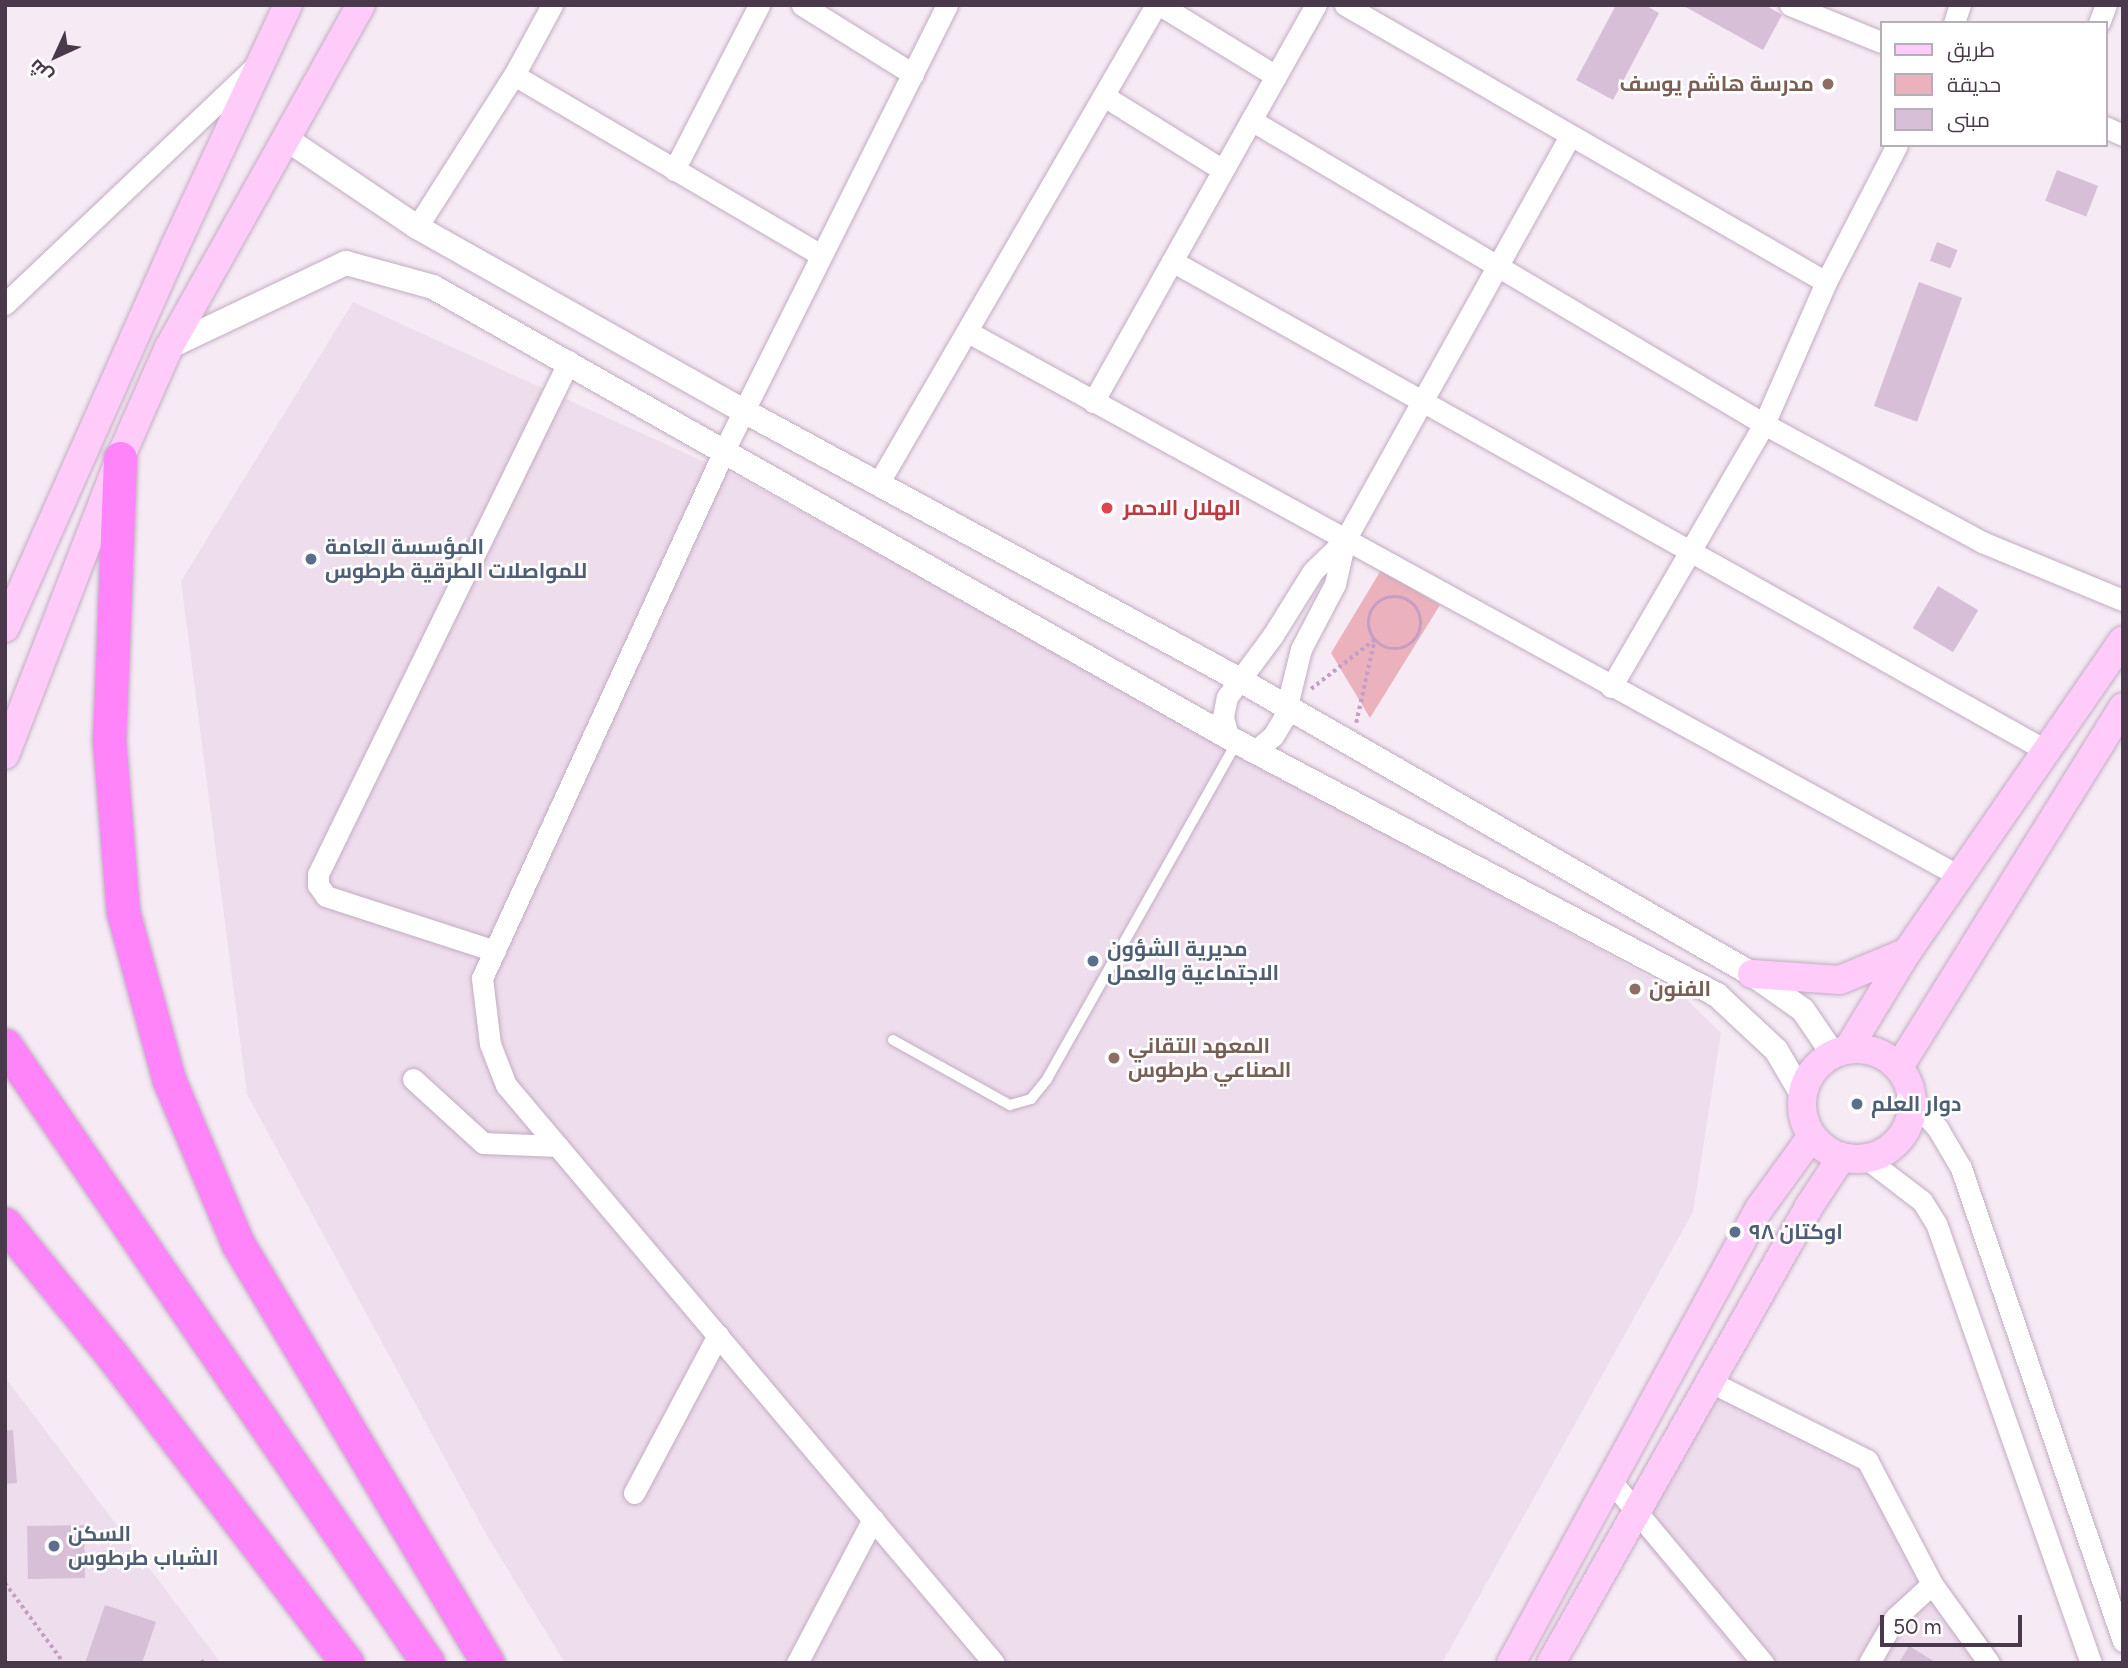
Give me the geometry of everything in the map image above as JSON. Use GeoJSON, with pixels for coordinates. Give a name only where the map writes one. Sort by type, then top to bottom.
{"type":"FeatureCollection","features":[{"type":"Feature","properties":{"kind":"highway"},"geometry":{"type":"LineString","coordinates":[[120,458],[109,739],[123,912],[169,1080],[238,1244],[488,1663]]}},
{"type":"Feature","properties":{"kind":"highway"},"geometry":{"type":"LineString","coordinates":[[5,1045],[428,1663]]}},
{"type":"Feature","properties":{"kind":"highway"},"geometry":{"type":"LineString","coordinates":[[5,1224],[111,1354],[347,1663]]}},
{"type":"Feature","properties":{"kind":"main road"},"geometry":{"type":"LineString","coordinates":[[5,628],[258,64],[288,5]]}},
{"type":"Feature","properties":{"kind":"main road"},"geometry":{"type":"LineString","coordinates":[[5,755],[120,458],[169,347],[361,5]]}},
{"type":"Feature","properties":{"kind":"main road"},"geometry":{"type":"LineString","coordinates":[[1840,1052],[1875,1052],[1899,1067],[1909,1083],[1913,1101],[1910,1117],[1894,1145],[1880,1155],[1854,1158],[1825,1149],[1812,1136],[1803,1116],[1802,1094],[1807,1080],[1818,1065],[1840,1052],[2123,640]]}},
{"type":"Feature","properties":{"kind":"main road"},"geometry":{"type":"LineString","coordinates":[[1899,1067],[2123,708]]}},
{"type":"Feature","properties":{"kind":"main road"},"geometry":{"type":"LineString","coordinates":[[1752,974],[1840,980],[1908,952]]}},
{"type":"Feature","properties":{"kind":"main road"},"geometry":{"type":"LineString","coordinates":[[1511,1663],[1759,1209],[1812,1136]]}},
{"type":"Feature","properties":{"kind":"main road"},"geometry":{"type":"LineString","coordinates":[[1551,1663],[1635,1510],[1810,1205],[1854,1158]]}},
{"type":"Feature","properties":{"kind":"street"},"geometry":{"type":"LineString","coordinates":[[417,227],[514,75],[552,5]]}},
{"type":"Feature","properties":{"kind":"street"},"geometry":{"type":"LineString","coordinates":[[674,170],[760,5]]}},
{"type":"Feature","properties":{"kind":"street"},"geometry":{"type":"LineString","coordinates":[[802,5],[913,74]]}},
{"type":"Feature","properties":{"kind":"street"},"geometry":{"type":"LineString","coordinates":[[947,5],[724,450],[482,978],[489,1044],[506,1085],[994,1663]]}},
{"type":"Feature","properties":{"kind":"street"},"geometry":{"type":"LineString","coordinates":[[878,484],[1158,5],[1276,76]]}},
{"type":"Feature","properties":{"kind":"street"},"geometry":{"type":"LineString","coordinates":[[1093,402],[1316,5]]}},
{"type":"Feature","properties":{"kind":"street"},"geometry":{"type":"LineString","coordinates":[[1345,5],[1826,282]]}},
{"type":"Feature","properties":{"kind":"street"},"geometry":{"type":"LineString","coordinates":[[1796,7],[1880,42]]}},
{"type":"Feature","properties":{"kind":"street"},"geometry":{"type":"LineString","coordinates":[[5,304],[258,64]]}},
{"type":"Feature","properties":{"kind":"street"},"geometry":{"type":"LineString","coordinates":[[514,75],[821,256]]}},
{"type":"Feature","properties":{"kind":"street"},"geometry":{"type":"LineString","coordinates":[[1104,96],[1223,170]]}},
{"type":"Feature","properties":{"kind":"street"},"geometry":{"type":"LineString","coordinates":[[1251,120],[1764,424],[1982,542],[2123,600]]}},
{"type":"Feature","properties":{"kind":"street"},"geometry":{"type":"LineString","coordinates":[[2107,128],[2123,135]]}},
{"type":"Feature","properties":{"kind":"street"},"geometry":{"type":"LineString","coordinates":[[1240,743],[1273,736],[1287,707],[1301,649],[1335,584],[1345,540],[1570,135]]}},
{"type":"Feature","properties":{"kind":"street"},"geometry":{"type":"LineString","coordinates":[[285,138],[417,227],[744,411],[1240,680],[1752,974],[1803,1010],[1840,1052]]}},
{"type":"Feature","properties":{"kind":"street"},"geometry":{"type":"LineString","coordinates":[[1611,687],[1764,424],[1826,282],[1896,147]]}},
{"type":"Feature","properties":{"kind":"street"},"geometry":{"type":"LineString","coordinates":[[1172,261],[2047,751]]}},
{"type":"Feature","properties":{"kind":"street"},"geometry":{"type":"LineString","coordinates":[[169,347],[346,263],[433,287],[569,361],[1240,743],[1717,995],[1776,1049],[1802,1094]]}},
{"type":"Feature","properties":{"kind":"street"},"geometry":{"type":"LineString","coordinates":[[968,332],[1961,877]]}},
{"type":"Feature","properties":{"kind":"street"},"geometry":{"type":"LineString","coordinates":[[495,951],[326,896],[318,885],[318,874],[569,361]]}},
{"type":"Feature","properties":{"kind":"street"},"geometry":{"type":"LineString","coordinates":[[1240,743],[1224,707],[1313,571],[1345,540]]}},
{"type":"Feature","properties":{"kind":"street"},"geometry":{"type":"LineString","coordinates":[[413,1080],[482,1143],[558,1146]]}},
{"type":"Feature","properties":{"kind":"street"},"geometry":{"type":"LineString","coordinates":[[1913,1101],[1938,1129],[1961,1168],[2123,1641]]}},
{"type":"Feature","properties":{"kind":"street"},"geometry":{"type":"LineString","coordinates":[[1854,1158],[1922,1201],[1936,1223],[2091,1663]]}},
{"type":"Feature","properties":{"kind":"street"},"geometry":{"type":"LineString","coordinates":[[634,1493],[718,1335]]}},
{"type":"Feature","properties":{"kind":"street"},"geometry":{"type":"LineString","coordinates":[[1709,1381],[1867,1460],[1931,1584],[1989,1663]]}},
{"type":"Feature","properties":{"kind":"street"},"geometry":{"type":"LineString","coordinates":[[1610,1480],[1763,1663]]}},
{"type":"Feature","properties":{"kind":"street"},"geometry":{"type":"LineString","coordinates":[[797,1663],[873,1519]]}},
{"type":"Feature","properties":{"kind":"street"},"geometry":{"type":"LineString","coordinates":[[1869,1663],[1895,1618],[1931,1584]]}},
{"type":"Feature","properties":{"kind":"lane"},"geometry":{"type":"LineString","coordinates":[[893,1040],[1010,1105],[1031,1098],[1047,1079],[1240,743]]}},
{"type":"Feature","properties":{"kind":"path"},"geometry":{"type":"LineString","coordinates":[[1352,744],[1374,640],[1368,623],[1370,615],[1380,601],[1397,597],[1413,604],[1421,619],[1421,628],[1413,643],[1397,650],[1388,649],[1374,640]]}},
{"type":"Feature","properties":{"kind":"path"},"geometry":{"type":"LineString","coordinates":[[1287,707],[1374,640]]}},
{"type":"Feature","properties":{"kind":"path"},"geometry":{"type":"LineString","coordinates":[[5,1583],[64,1663]]}},
{"type":"Feature","properties":{"kind":"shaded area"},"geometry":{"type":"Polygon","coordinates":[[[353,302],[740,478],[1682,995],[1721,1033],[1693,1212],[1442,1663],[565,1663],[486,1534],[247,1094],[181,581],[353,302]]]}},
{"type":"Feature","properties":{"kind":"shaded area"},"geometry":{"type":"Polygon","coordinates":[[[1713,1375],[1847,1447],[2005,1663],[1742,1663],[1628,1523],[1713,1375]]]}},
{"type":"Feature","properties":{"kind":"shaded area"},"geometry":{"type":"Polygon","coordinates":[[[5,1377],[221,1663],[5,1663],[5,1377]]]}},
{"type":"Feature","properties":{"kind":"green space"},"geometry":{"type":"Polygon","coordinates":[[[1381,570],[1440,605],[1370,718],[1331,653],[1381,570]]]}},
{"type":"Feature","properties":{"kind":"building"},"geometry":{"type":"Polygon","coordinates":[[[1616,5],[1645,5],[1659,13],[1613,100],[1576,80],[1616,5]]]}},
{"type":"Feature","properties":{"kind":"building"},"geometry":{"type":"Polygon","coordinates":[[[1682,5],[1765,5],[1782,15],[1763,50],[1682,5]]]}},
{"type":"Feature","properties":{"kind":"building"},"geometry":{"type":"Polygon","coordinates":[[[2057,170],[2098,186],[2086,217],[2045,201],[2057,170]]]}},
{"type":"Feature","properties":{"kind":"building"},"geometry":{"type":"Polygon","coordinates":[[[1937,242],[1958,250],[1950,269],[1930,261],[1937,242]]]}},
{"type":"Feature","properties":{"kind":"building"},"geometry":{"type":"Polygon","coordinates":[[[1919,282],[1962,298],[1917,422],[1874,406],[1919,282]]]}},
{"type":"Feature","properties":{"kind":"building"},"geometry":{"type":"Polygon","coordinates":[[[1938,586],[1978,610],[1953,652],[1913,628],[1938,586]]]}},
{"type":"Feature","properties":{"kind":"building"},"geometry":{"type":"Polygon","coordinates":[[[13,1430],[17,1483],[5,1484],[5,1431],[13,1430]]]}},
{"type":"Feature","properties":{"kind":"building"},"geometry":{"type":"Polygon","coordinates":[[[84,1525],[85,1578],[28,1579],[27,1526],[84,1525]]]}},
{"type":"Feature","properties":{"kind":"building"},"geometry":{"type":"Polygon","coordinates":[[[105,1605],[156,1622],[142,1663],[85,1663],[105,1605]]]}},
{"type":"Feature","properties":{"kind":"building"},"geometry":{"type":"Polygon","coordinates":[[[1909,1646],[1937,1663],[1899,1663],[1909,1646]]]}},
{"type":"Feature","properties":{"kind":"place","name":"مدرسة هاشم يوسف"},"geometry":{"type":"Point","coordinates":[1828,84]}},
{"type":"Feature","properties":{"kind":"place","name":"الهلال الاحمر"},"geometry":{"type":"Point","coordinates":[1107,508]}},
{"type":"Feature","properties":{"kind":"place","name":"المؤسسة العامة للمواصلات الطرقية طرطوس"},"geometry":{"type":"Point","coordinates":[311,559]}},
{"type":"Feature","properties":{"kind":"place","name":"مديرية الشؤون الاجتماعية والعمل"},"geometry":{"type":"Point","coordinates":[1093,961]}},
{"type":"Feature","properties":{"kind":"place","name":"الفنون"},"geometry":{"type":"Point","coordinates":[1635,989]}},
{"type":"Feature","properties":{"kind":"place","name":"المعهد التقاني الصناعي طرطوس"},"geometry":{"type":"Point","coordinates":[1114,1058]}},
{"type":"Feature","properties":{"kind":"place","name":"دوار العلم"},"geometry":{"type":"Point","coordinates":[1857,1104]}},
{"type":"Feature","properties":{"kind":"place","name":"اوكتان ٩٨"},"geometry":{"type":"Point","coordinates":[1735,1232]}},
{"type":"Feature","properties":{"kind":"place","name":"السكن الشباب طرطوس"},"geometry":{"type":"Point","coordinates":[54,1546]}}]}
